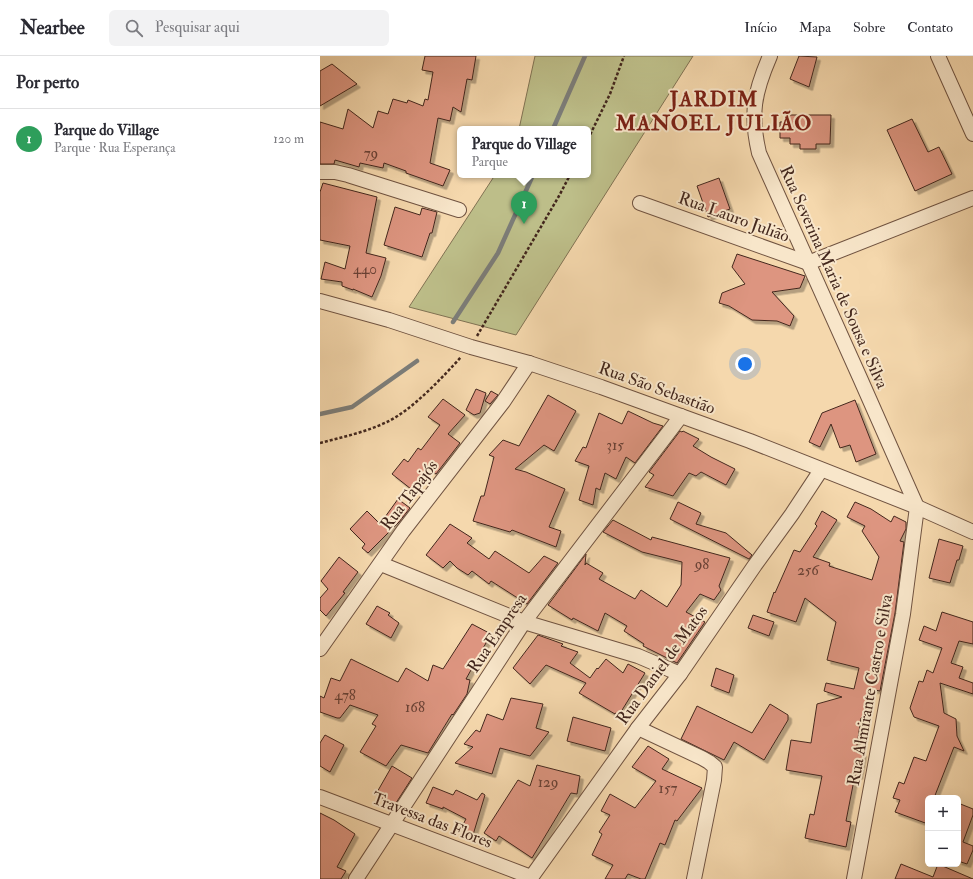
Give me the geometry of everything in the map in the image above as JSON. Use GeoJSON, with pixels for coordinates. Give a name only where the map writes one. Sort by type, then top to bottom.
{"type":"FeatureCollection","features":[{"type":"Feature","properties":{"kind":"street","name":"Rua Severina Maria de Sousa e Silva"},"geometry":{"type":"LineString","coordinates":[[770,56],[755,100],[754,119],[758,154],[860,378],[916,507]]}},
{"type":"Feature","properties":{"kind":"street"},"geometry":{"type":"LineString","coordinates":[[938,56],[973,134]]}},
{"type":"Feature","properties":{"kind":"street"},"geometry":{"type":"LineString","coordinates":[[320,172],[335,172],[348,175],[459,210]]}},
{"type":"Feature","properties":{"kind":"street"},"geometry":{"type":"LineString","coordinates":[[808,263],[973,198]]}},
{"type":"Feature","properties":{"kind":"street","name":"Rua Lauro Julião"},"geometry":{"type":"LineString","coordinates":[[640,203],[808,263]]}},
{"type":"Feature","properties":{"kind":"street","name":"Rua São Sebastião"},"geometry":{"type":"LineString","coordinates":[[320,301],[389,320],[601,387],[681,416],[916,507],[973,532]]}},
{"type":"Feature","properties":{"kind":"street","name":"Rua Tapajós"},"geometry":{"type":"LineString","coordinates":[[320,649],[403,531],[503,402],[528,363]]}},
{"type":"Feature","properties":{"kind":"street","name":"Rua Empresa"},"geometry":{"type":"LineString","coordinates":[[356,879],[393,825],[524,622],[681,416]]}},
{"type":"Feature","properties":{"kind":"street","name":"Rua Daniel de Matos"},"geometry":{"type":"LineString","coordinates":[[530,878],[638,728],[680,674],[821,470]]}},
{"type":"Feature","properties":{"kind":"street","name":"Rua Almirante Castro e Silva"},"geometry":{"type":"LineString","coordinates":[[854,879],[903,614],[916,507]]}},
{"type":"Feature","properties":{"kind":"street"},"geometry":{"type":"LineString","coordinates":[[381,564],[524,622],[632,654],[680,674]]}},
{"type":"Feature","properties":{"kind":"street"},"geometry":{"type":"LineString","coordinates":[[638,728],[706,760],[715,767],[714,780],[694,879]]}},
{"type":"Feature","properties":{"kind":"street","name":"Travessa das Flores"},"geometry":{"type":"LineString","coordinates":[[320,797],[530,878]]}},
{"type":"Feature","properties":{"kind":"path"},"geometry":{"type":"LineString","coordinates":[[591,133],[610,94],[624,56]]}},
{"type":"Feature","properties":{"kind":"path"},"geometry":{"type":"LineString","coordinates":[[320,443],[366,430],[389,421],[416,402],[471,347],[568,178]]}},
{"type":"Feature","properties":{"kind":"green space"},"geometry":{"type":"Polygon","coordinates":[[[535,56],[693,56],[516,335],[409,307],[493,178],[591,178],[591,126],[520,126],[535,56]]]}},
{"type":"Feature","properties":{"kind":"building"},"geometry":{"type":"Polygon","coordinates":[[[425,56],[476,56],[472,80],[467,79],[461,112],[453,107],[450,121],[438,118],[430,163],[450,170],[443,186],[406,173],[406,171],[384,163],[383,168],[360,163],[359,167],[335,160],[334,164],[320,164],[320,122],[343,129],[348,109],[373,128],[378,111],[388,114],[393,99],[407,103],[408,100],[423,106],[425,99],[428,100],[433,72],[422,70],[425,56]]]}},
{"type":"Feature","properties":{"kind":"building"},"geometry":{"type":"Polygon","coordinates":[[[799,56],[817,57],[809,87],[790,79],[799,56]]]}},
{"type":"Feature","properties":{"kind":"building"},"geometry":{"type":"Polygon","coordinates":[[[332,64],[357,84],[320,106],[320,71],[332,64]]]}},
{"type":"Feature","properties":{"kind":"building"},"geometry":{"type":"Polygon","coordinates":[[[789,115],[831,115],[830,144],[816,144],[816,149],[800,149],[800,144],[790,144],[790,138],[780,138],[780,122],[789,122],[789,115]]]}},
{"type":"Feature","properties":{"kind":"building"},"geometry":{"type":"Polygon","coordinates":[[[912,119],[928,152],[939,147],[952,174],[915,191],[887,130],[912,119]]]}},
{"type":"Feature","properties":{"kind":"building"},"geometry":{"type":"Polygon","coordinates":[[[719,178],[730,209],[708,217],[697,186],[719,178]]]}},
{"type":"Feature","properties":{"kind":"building"},"geometry":{"type":"Polygon","coordinates":[[[323,183],[377,197],[366,253],[386,258],[381,276],[372,297],[342,286],[342,282],[321,279],[325,262],[345,269],[350,246],[320,240],[320,192],[323,183]]]}},
{"type":"Feature","properties":{"kind":"building"},"geometry":{"type":"Polygon","coordinates":[[[395,207],[420,215],[422,208],[437,212],[432,233],[430,233],[422,257],[384,245],[395,207]]]}},
{"type":"Feature","properties":{"kind":"building"},"geometry":{"type":"Polygon","coordinates":[[[737,254],[805,276],[800,288],[772,292],[794,316],[790,326],[777,321],[752,320],[729,306],[719,303],[722,293],[745,284],[732,267],[737,254]]]}},
{"type":"Feature","properties":{"kind":"building"},"geometry":{"type":"Polygon","coordinates":[[[476,389],[486,393],[480,413],[474,415],[466,410],[476,389]]]}},
{"type":"Feature","properties":{"kind":"building"},"geometry":{"type":"Polygon","coordinates":[[[491,391],[498,395],[490,404],[485,401],[491,391]]]}},
{"type":"Feature","properties":{"kind":"building"},"geometry":{"type":"Polygon","coordinates":[[[548,395],[576,411],[554,451],[544,445],[515,469],[526,472],[565,489],[549,527],[561,531],[556,547],[512,530],[510,532],[473,521],[481,496],[484,496],[494,457],[489,455],[503,440],[519,446],[548,395]]]}},
{"type":"Feature","properties":{"kind":"building"},"geometry":{"type":"Polygon","coordinates":[[[443,399],[465,415],[448,434],[460,443],[436,474],[428,468],[411,489],[392,474],[404,459],[408,462],[418,448],[421,450],[440,425],[428,417],[443,399]]]}},
{"type":"Feature","properties":{"kind":"building"},"geometry":{"type":"Polygon","coordinates":[[[855,400],[876,454],[856,462],[850,445],[840,448],[831,424],[820,447],[809,442],[822,413],[855,400]]]}},
{"type":"Feature","properties":{"kind":"building"},"geometry":{"type":"Polygon","coordinates":[[[628,411],[663,426],[635,463],[626,457],[616,479],[605,473],[600,490],[596,488],[593,505],[579,500],[589,466],[575,461],[583,447],[586,448],[599,413],[622,424],[628,411]]]}},
{"type":"Feature","properties":{"kind":"building"},"geometry":{"type":"Polygon","coordinates":[[[680,431],[699,439],[693,446],[735,469],[726,485],[701,472],[696,476],[689,473],[673,496],[645,487],[654,475],[649,472],[680,431]]]}},
{"type":"Feature","properties":{"kind":"building"},"geometry":{"type":"Polygon","coordinates":[[[398,499],[410,508],[399,522],[368,553],[362,548],[365,544],[350,529],[367,511],[380,524],[398,499]]]}},
{"type":"Feature","properties":{"kind":"building"},"geometry":{"type":"Polygon","coordinates":[[[678,502],[701,513],[696,524],[726,533],[752,555],[749,559],[670,519],[678,502]]]}},
{"type":"Feature","properties":{"kind":"building"},"geometry":{"type":"Polygon","coordinates":[[[855,502],[871,509],[891,522],[894,516],[906,522],[906,529],[900,541],[904,542],[895,613],[880,691],[870,689],[864,718],[861,718],[856,752],[863,753],[859,776],[855,775],[846,821],[851,822],[846,847],[805,838],[810,814],[814,815],[822,776],[786,770],[791,740],[811,743],[817,704],[842,697],[824,691],[826,683],[854,689],[859,668],[827,660],[836,622],[805,598],[796,622],[767,612],[774,592],[775,593],[794,550],[800,552],[817,526],[815,524],[822,511],[837,520],[813,557],[830,563],[829,566],[872,580],[879,557],[862,531],[865,526],[847,517],[855,502]]]}},
{"type":"Feature","properties":{"kind":"building"},"geometry":{"type":"Polygon","coordinates":[[[613,520],[651,540],[652,537],[730,558],[719,586],[721,590],[714,600],[700,594],[686,612],[705,622],[677,663],[643,646],[644,644],[624,631],[627,626],[605,613],[598,631],[573,618],[572,620],[548,605],[586,554],[585,565],[586,563],[603,573],[599,579],[635,599],[641,590],[667,607],[681,585],[682,562],[642,552],[603,532],[613,520]]]}},
{"type":"Feature","properties":{"kind":"building"},"geometry":{"type":"Polygon","coordinates":[[[450,524],[472,538],[467,543],[489,559],[495,551],[529,573],[544,556],[558,563],[527,604],[491,581],[489,584],[472,571],[468,575],[457,568],[450,561],[443,568],[426,555],[450,524]]]}},
{"type":"Feature","properties":{"kind":"building"},"geometry":{"type":"Polygon","coordinates":[[[939,539],[963,546],[950,583],[929,578],[939,539]]]}},
{"type":"Feature","properties":{"kind":"building"},"geometry":{"type":"Polygon","coordinates":[[[339,557],[358,572],[343,592],[345,593],[326,616],[320,610],[320,598],[328,589],[321,581],[339,557]]]}},
{"type":"Feature","properties":{"kind":"building"},"geometry":{"type":"Polygon","coordinates":[[[377,606],[390,613],[388,615],[399,623],[391,638],[366,624],[377,606]]]}},
{"type":"Feature","properties":{"kind":"building"},"geometry":{"type":"Polygon","coordinates":[[[942,612],[973,622],[973,644],[959,641],[951,663],[963,667],[959,678],[973,683],[973,694],[940,683],[944,713],[956,719],[957,736],[964,751],[954,747],[935,795],[925,795],[925,823],[895,812],[900,800],[893,798],[899,782],[904,784],[914,757],[926,761],[939,726],[914,717],[910,708],[919,681],[923,682],[927,670],[933,673],[942,648],[919,640],[924,626],[936,631],[942,612]]]}},
{"type":"Feature","properties":{"kind":"building"},"geometry":{"type":"Polygon","coordinates":[[[753,615],[774,622],[769,636],[748,628],[753,615]]]}},
{"type":"Feature","properties":{"kind":"building"},"geometry":{"type":"Polygon","coordinates":[[[472,624],[491,634],[466,679],[470,680],[467,694],[453,715],[452,714],[428,753],[401,745],[386,766],[360,752],[376,726],[372,724],[378,715],[350,705],[340,718],[320,712],[320,696],[324,698],[331,678],[340,681],[351,659],[398,682],[406,668],[428,681],[433,665],[443,669],[472,624]]]}},
{"type":"Feature","properties":{"kind":"building"},"geometry":{"type":"Polygon","coordinates":[[[538,635],[563,644],[561,646],[578,652],[570,663],[590,678],[606,659],[623,673],[628,664],[645,673],[619,715],[579,693],[586,683],[546,665],[530,684],[513,668],[538,635]]]}},
{"type":"Feature","properties":{"kind":"building"},"geometry":{"type":"Polygon","coordinates":[[[716,668],[734,675],[729,693],[711,686],[716,668]]]}},
{"type":"Feature","properties":{"kind":"building"},"geometry":{"type":"Polygon","coordinates":[[[511,698],[543,704],[536,728],[549,732],[530,756],[500,748],[492,774],[455,763],[473,747],[464,744],[476,730],[480,732],[487,714],[503,720],[511,698]]]}},
{"type":"Feature","properties":{"kind":"building"},"geometry":{"type":"Polygon","coordinates":[[[770,704],[788,715],[788,720],[764,760],[734,742],[724,760],[681,739],[697,706],[752,733],[770,704]]]}},
{"type":"Feature","properties":{"kind":"building"},"geometry":{"type":"Polygon","coordinates":[[[573,717],[611,728],[605,751],[567,741],[573,717]]]}},
{"type":"Feature","properties":{"kind":"building"},"geometry":{"type":"Polygon","coordinates":[[[325,735],[344,745],[330,772],[320,766],[320,743],[325,735]]]}},
{"type":"Feature","properties":{"kind":"building"},"geometry":{"type":"Polygon","coordinates":[[[648,746],[669,759],[662,769],[702,788],[677,821],[675,820],[665,845],[660,843],[645,879],[628,874],[625,879],[605,879],[613,865],[592,855],[602,834],[599,832],[610,815],[601,811],[610,794],[635,808],[656,781],[632,767],[648,746]]]}},
{"type":"Feature","properties":{"kind":"building"},"geometry":{"type":"Polygon","coordinates":[[[537,765],[580,776],[577,794],[571,793],[532,858],[499,836],[496,841],[484,833],[518,780],[530,786],[537,765]]]}},
{"type":"Feature","properties":{"kind":"building"},"geometry":{"type":"Polygon","coordinates":[[[392,766],[412,778],[394,806],[376,794],[392,766]]]}},
{"type":"Feature","properties":{"kind":"building"},"geometry":{"type":"Polygon","coordinates":[[[433,787],[453,795],[456,790],[477,800],[482,793],[485,795],[473,835],[461,828],[466,819],[443,807],[443,809],[426,803],[433,787]]]}},
{"type":"Feature","properties":{"kind":"building"},"geometry":{"type":"Polygon","coordinates":[[[961,804],[973,809],[973,815],[963,842],[973,846],[973,850],[967,864],[961,862],[961,804]]]}},
{"type":"Feature","properties":{"kind":"building"},"geometry":{"type":"Polygon","coordinates":[[[320,813],[334,820],[355,834],[337,867],[346,871],[341,879],[320,879],[320,813]]]}},
{"type":"Feature","properties":{"kind":"building"},"geometry":{"type":"Polygon","coordinates":[[[901,864],[933,877],[937,867],[945,867],[973,879],[895,879],[901,864]]]}},
{"type":"Feature","properties":{"kind":"waterway"},"geometry":{"type":"LineString","coordinates":[[554,126],[585,56]]}},
{"type":"Feature","properties":{"kind":"waterway"},"geometry":{"type":"LineString","coordinates":[[453,322],[498,253],[532,178]]}},
{"type":"Feature","properties":{"kind":"waterway"},"geometry":{"type":"LineString","coordinates":[[320,414],[352,407],[417,361]]}},
{"type":"Feature","properties":{"kind":"place","name":"Parque do Village"},"geometry":{"type":"Point","coordinates":[524,224]}},
{"type":"Feature","properties":{"kind":"district","name":"JARDIM MANOEL JULIÃO"},"geometry":{"type":"Point","coordinates":[714,111]}}]}
